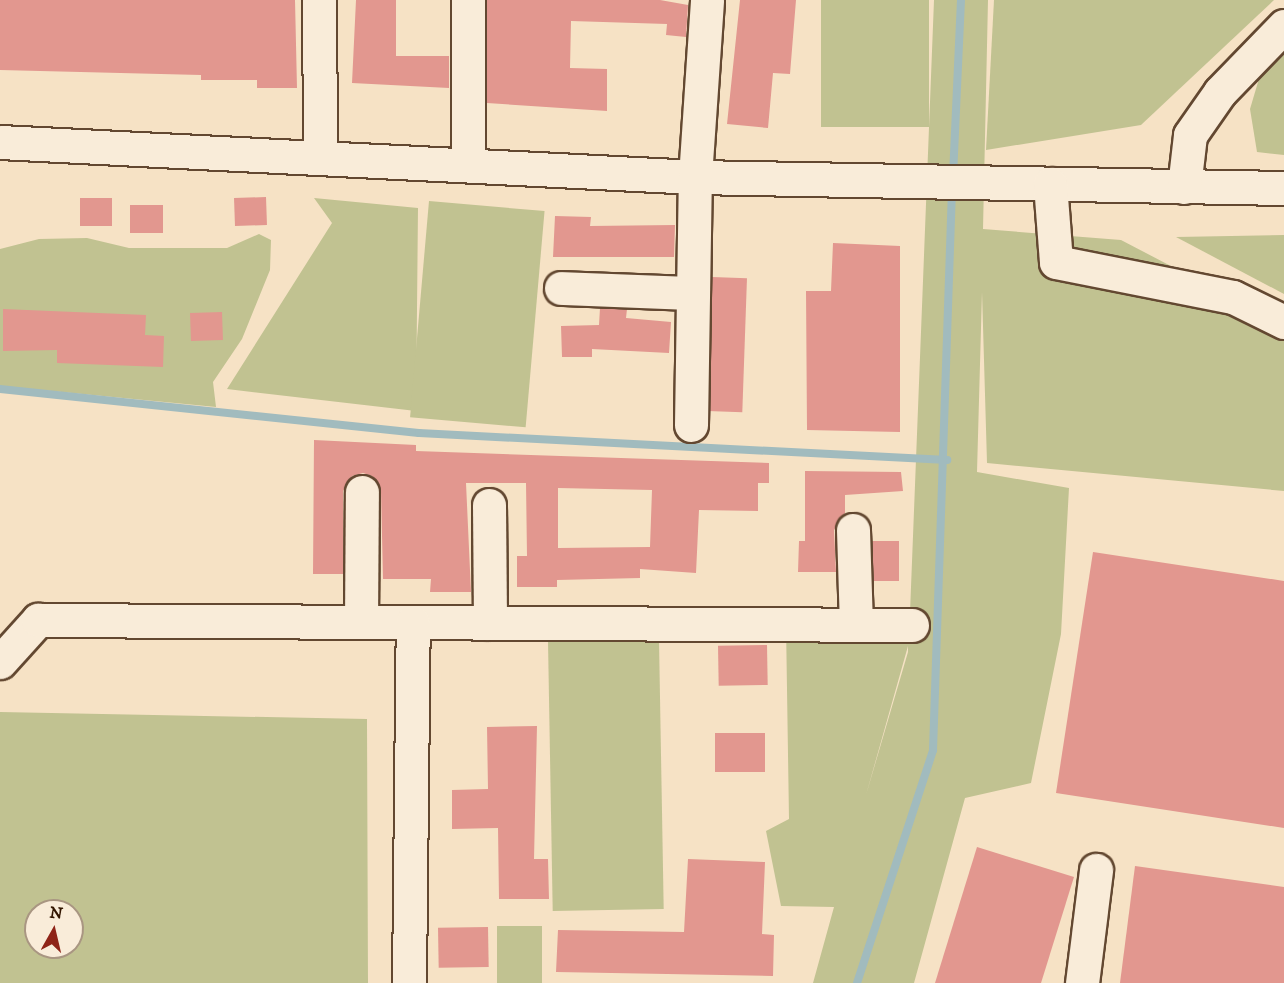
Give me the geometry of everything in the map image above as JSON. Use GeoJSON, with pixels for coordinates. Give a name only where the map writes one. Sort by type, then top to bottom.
{"type":"FeatureCollection","features":[{"type":"Feature","properties":{"kind":"street"},"geometry":{"type":"LineString","coordinates":[[319,0],[320,157]]}},
{"type":"Feature","properties":{"kind":"street"},"geometry":{"type":"LineString","coordinates":[[468,0],[468,165]]}},
{"type":"Feature","properties":{"kind":"street"},"geometry":{"type":"LineString","coordinates":[[691,425],[695,177],[706,0]]}},
{"type":"Feature","properties":{"kind":"street"},"geometry":{"type":"LineString","coordinates":[[1184,187],[1190,135],[1270,53],[1284,26]]}},
{"type":"Feature","properties":{"kind":"street"},"geometry":{"type":"LineString","coordinates":[[0,142],[695,177],[1284,188]]}},
{"type":"Feature","properties":{"kind":"street"},"geometry":{"type":"LineString","coordinates":[[1050,184],[1056,262],[1233,297],[1284,322]]}},
{"type":"Feature","properties":{"kind":"street"},"geometry":{"type":"LineString","coordinates":[[561,288],[693,293]]}},
{"type":"Feature","properties":{"kind":"street"},"geometry":{"type":"LineString","coordinates":[[361,622],[362,492]]}},
{"type":"Feature","properties":{"kind":"street"},"geometry":{"type":"LineString","coordinates":[[489,505],[490,623]]}},
{"type":"Feature","properties":{"kind":"street"},"geometry":{"type":"LineString","coordinates":[[853,530],[856,624]]}},
{"type":"Feature","properties":{"kind":"street"},"geometry":{"type":"LineString","coordinates":[[0,662],[38,620],[912,625]]}},
{"type":"Feature","properties":{"kind":"street"},"geometry":{"type":"LineString","coordinates":[[409,983],[413,622]]}},
{"type":"Feature","properties":{"kind":"street"},"geometry":{"type":"LineString","coordinates":[[1082,983],[1096,870]]}},
{"type":"Feature","properties":{"kind":"green space"},"geometry":{"type":"Polygon","coordinates":[[[821,0],[929,0],[929,127],[821,127],[821,0]]]}},
{"type":"Feature","properties":{"kind":"green space"},"geometry":{"type":"Polygon","coordinates":[[[934,0],[988,0],[983,229],[1121,240],[1284,325],[1284,491],[987,463],[982,292],[977,472],[1069,488],[1061,634],[1031,783],[965,798],[914,983],[813,983],[834,907],[781,906],[766,831],[789,819],[786,624],[909,638],[934,0]],[[908,646],[866,795],[908,652],[908,646]]]}},
{"type":"Feature","properties":{"kind":"green space"},"geometry":{"type":"Polygon","coordinates":[[[994,0],[1274,0],[1141,125],[986,150],[994,0]]]}},
{"type":"Feature","properties":{"kind":"green space"},"geometry":{"type":"Polygon","coordinates":[[[1284,54],[1284,155],[1257,152],[1250,109],[1261,72],[1284,54]]]}},
{"type":"Feature","properties":{"kind":"green space"},"geometry":{"type":"Polygon","coordinates":[[[314,198],[418,208],[416,411],[227,389],[332,223],[314,198]]]}},
{"type":"Feature","properties":{"kind":"green space"},"geometry":{"type":"Polygon","coordinates":[[[429,201],[545,211],[526,427],[410,417],[429,201]]]}},
{"type":"Feature","properties":{"kind":"green space"},"geometry":{"type":"Polygon","coordinates":[[[259,234],[271,240],[270,270],[242,339],[213,382],[216,407],[0,386],[0,249],[39,239],[87,238],[129,248],[227,248],[259,234]]]}},
{"type":"Feature","properties":{"kind":"green space"},"geometry":{"type":"Polygon","coordinates":[[[1284,235],[1284,294],[1176,237],[1284,235]]]}},
{"type":"Feature","properties":{"kind":"green space"},"geometry":{"type":"Polygon","coordinates":[[[659,640],[664,909],[553,911],[548,642],[659,640]]]}},
{"type":"Feature","properties":{"kind":"green space"},"geometry":{"type":"Polygon","coordinates":[[[0,712],[367,719],[368,983],[0,983],[0,712]]]}},
{"type":"Feature","properties":{"kind":"green space"},"geometry":{"type":"Polygon","coordinates":[[[497,926],[542,926],[542,983],[497,983],[497,926]]]}},
{"type":"Feature","properties":{"kind":"building"},"geometry":{"type":"Polygon","coordinates":[[[0,0],[295,0],[297,88],[257,88],[257,80],[201,80],[201,75],[0,70],[0,0]]]}},
{"type":"Feature","properties":{"kind":"building"},"geometry":{"type":"Polygon","coordinates":[[[356,0],[396,0],[396,56],[449,56],[449,88],[352,83],[356,0]]]}},
{"type":"Feature","properties":{"kind":"building"},"geometry":{"type":"Polygon","coordinates":[[[487,0],[660,0],[688,5],[686,37],[666,35],[667,24],[571,21],[570,68],[607,69],[607,111],[487,103],[487,0]]]}},
{"type":"Feature","properties":{"kind":"building"},"geometry":{"type":"Polygon","coordinates":[[[740,0],[796,0],[790,74],[773,73],[768,128],[727,124],[740,0]]]}},
{"type":"Feature","properties":{"kind":"building"},"geometry":{"type":"Polygon","coordinates":[[[266,197],[267,225],[235,226],[234,198],[266,197]]]}},
{"type":"Feature","properties":{"kind":"building"},"geometry":{"type":"Polygon","coordinates":[[[80,198],[112,198],[112,226],[80,226],[80,198]]]}},
{"type":"Feature","properties":{"kind":"building"},"geometry":{"type":"Polygon","coordinates":[[[130,205],[163,205],[163,233],[130,233],[130,205]]]}},
{"type":"Feature","properties":{"kind":"building"},"geometry":{"type":"Polygon","coordinates":[[[555,216],[591,217],[590,226],[675,225],[674,257],[553,257],[555,216]]]}},
{"type":"Feature","properties":{"kind":"building"},"geometry":{"type":"Polygon","coordinates":[[[833,243],[900,246],[900,432],[807,430],[806,291],[831,291],[833,243]]]}},
{"type":"Feature","properties":{"kind":"building"},"geometry":{"type":"Polygon","coordinates":[[[712,277],[747,278],[742,412],[707,411],[712,277]]]}},
{"type":"Feature","properties":{"kind":"building"},"geometry":{"type":"Polygon","coordinates":[[[600,308],[627,309],[626,318],[671,322],[669,353],[592,349],[592,357],[562,357],[561,326],[599,325],[600,308]]]}},
{"type":"Feature","properties":{"kind":"building"},"geometry":{"type":"Polygon","coordinates":[[[3,309],[146,315],[145,335],[164,336],[163,367],[57,363],[57,350],[3,351],[3,309]]]}},
{"type":"Feature","properties":{"kind":"building"},"geometry":{"type":"Polygon","coordinates":[[[222,312],[223,340],[191,341],[190,313],[222,312]]]}},
{"type":"Feature","properties":{"kind":"building"},"geometry":{"type":"Polygon","coordinates":[[[314,440],[416,445],[416,451],[769,463],[769,483],[758,483],[758,511],[699,510],[696,573],[640,569],[640,578],[557,580],[557,587],[517,587],[517,556],[527,556],[526,483],[466,483],[471,592],[430,592],[431,579],[383,579],[381,492],[372,476],[363,473],[352,476],[343,491],[343,574],[313,574],[314,440]],[[558,488],[558,548],[650,547],[652,490],[558,488]]]}},
{"type":"Feature","properties":{"kind":"building"},"geometry":{"type":"Polygon","coordinates":[[[805,471],[901,472],[903,491],[845,495],[845,513],[834,530],[836,572],[798,572],[799,541],[805,541],[805,471]]]}},
{"type":"Feature","properties":{"kind":"building"},"geometry":{"type":"Polygon","coordinates":[[[872,541],[899,541],[899,581],[872,581],[872,541]]]}},
{"type":"Feature","properties":{"kind":"building"},"geometry":{"type":"Polygon","coordinates":[[[1093,552],[1284,581],[1284,828],[1056,793],[1093,552]]]}},
{"type":"Feature","properties":{"kind":"building"},"geometry":{"type":"Polygon","coordinates":[[[767,645],[768,685],[719,686],[718,646],[767,645]]]}},
{"type":"Feature","properties":{"kind":"building"},"geometry":{"type":"Polygon","coordinates":[[[537,726],[534,859],[548,859],[549,899],[499,899],[498,828],[452,829],[452,790],[488,789],[487,727],[537,726]]]}},
{"type":"Feature","properties":{"kind":"building"},"geometry":{"type":"Polygon","coordinates":[[[715,733],[765,733],[765,772],[715,772],[715,733]]]}},
{"type":"Feature","properties":{"kind":"building"},"geometry":{"type":"Polygon","coordinates":[[[977,847],[1074,877],[1041,983],[935,983],[977,847]]]}},
{"type":"Feature","properties":{"kind":"building"},"geometry":{"type":"Polygon","coordinates":[[[688,859],[765,862],[762,934],[774,935],[773,976],[556,972],[558,930],[684,932],[688,859]]]}},
{"type":"Feature","properties":{"kind":"building"},"geometry":{"type":"Polygon","coordinates":[[[1135,866],[1284,887],[1284,983],[1120,983],[1135,866]]]}},
{"type":"Feature","properties":{"kind":"building"},"geometry":{"type":"Polygon","coordinates":[[[488,927],[489,967],[439,968],[438,928],[488,927]]]}},
{"type":"Feature","properties":{"kind":"waterway"},"geometry":{"type":"LineString","coordinates":[[953,176],[961,0]]}},
{"type":"Feature","properties":{"kind":"waterway"},"geometry":{"type":"LineString","coordinates":[[857,983],[933,750],[952,189]]}},
{"type":"Feature","properties":{"kind":"waterway"},"geometry":{"type":"LineString","coordinates":[[0,389],[419,433],[947,460]]}}]}
